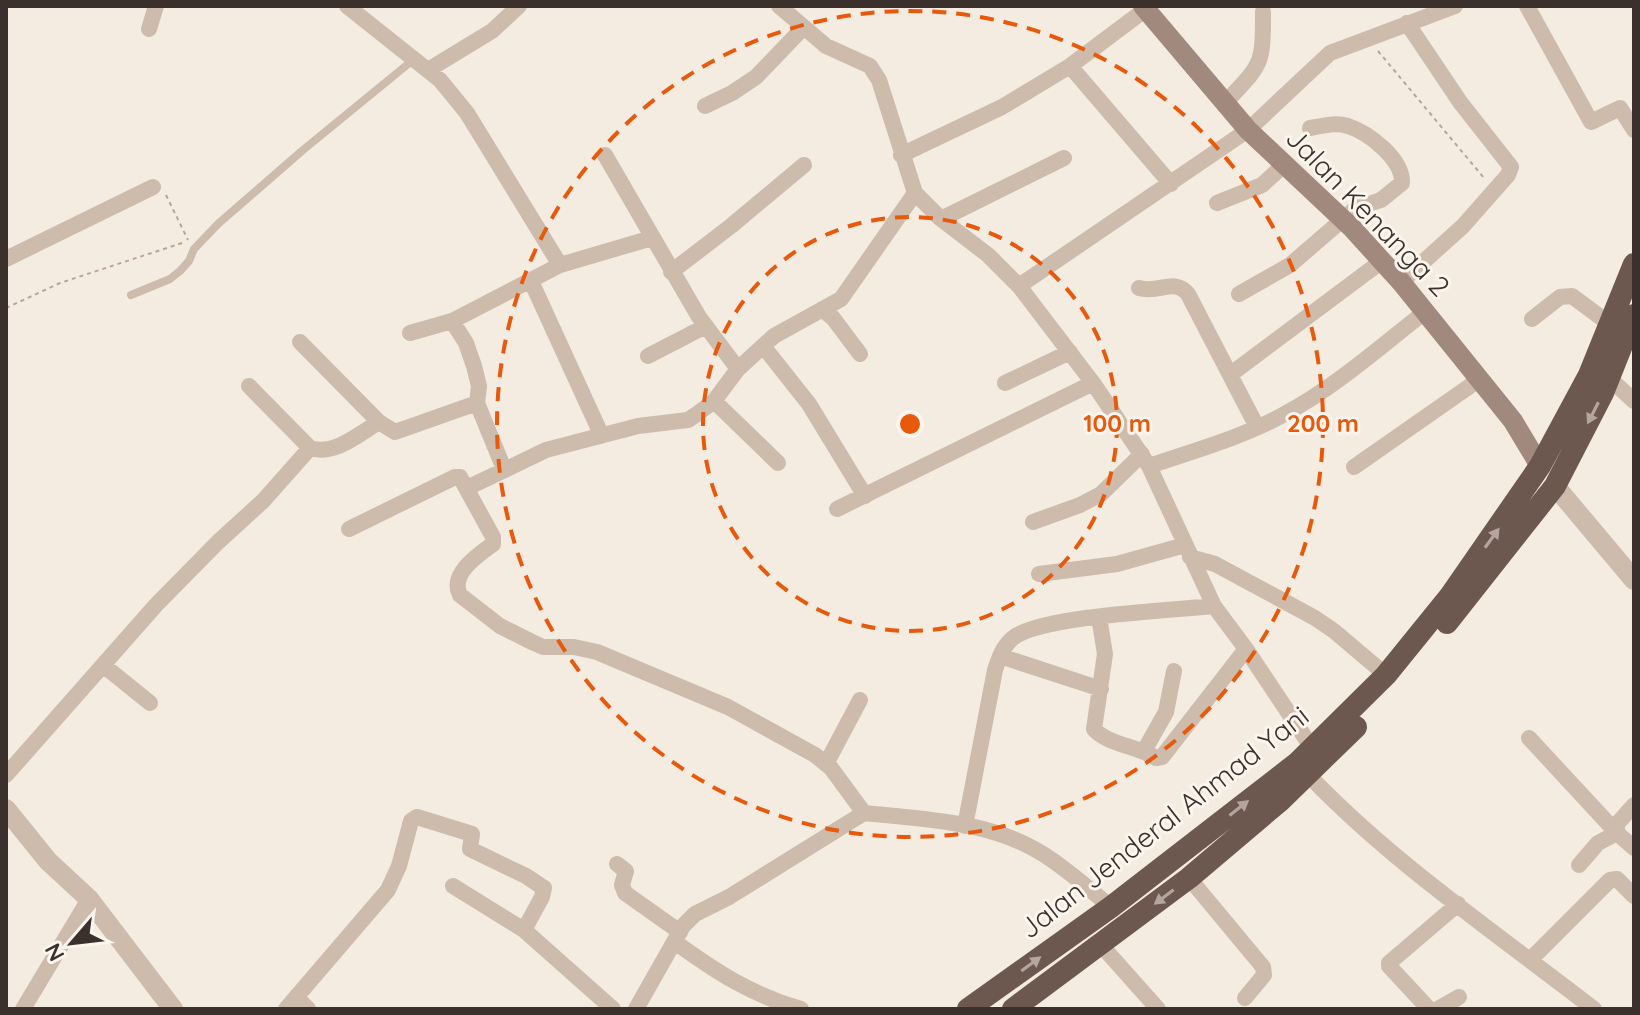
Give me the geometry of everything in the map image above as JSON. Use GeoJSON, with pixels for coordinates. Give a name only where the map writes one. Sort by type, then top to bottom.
{"type":"FeatureCollection","features":[{"type":"Feature","properties":{"kind":"highway","name":"Jalan Jenderal Ahmad Yani"},"geometry":{"type":"LineString","coordinates":[[1013,1009],[1195,873],[1310,762],[1386,675],[1450,596],[1540,466],[1589,375],[1634,264]]}},
{"type":"Feature","properties":{"kind":"highway","name":"Jalan Jenderal Ahmad Yani"},"geometry":{"type":"LineString","coordinates":[[968,1009],[1310,762],[1368,715],[1426,649],[1555,486],[1609,378],[1634,315]]}},
{"type":"Feature","properties":{"kind":"highway"},"geometry":{"type":"LineString","coordinates":[[1540,466],[1555,486]]}},
{"type":"Feature","properties":{"kind":"highway"},"geometry":{"type":"LineString","coordinates":[[1185,850],[1195,873]]}},
{"type":"Feature","properties":{"kind":"main road","name":"Jalan Kenanga 2"},"geometry":{"type":"LineString","coordinates":[[1144,8],[1248,130],[1342,218],[1401,282],[1513,421],[1540,466]]}},
{"type":"Feature","properties":{"kind":"street"},"geometry":{"type":"LineString","coordinates":[[149,29],[156,6]]}},
{"type":"Feature","properties":{"kind":"street"},"geometry":{"type":"LineString","coordinates":[[347,6],[440,80],[467,113],[560,265]]}},
{"type":"Feature","properties":{"kind":"street"},"geometry":{"type":"LineString","coordinates":[[421,64],[492,31],[519,6]]}},
{"type":"Feature","properties":{"kind":"street"},"geometry":{"type":"LineString","coordinates":[[779,6],[826,46],[870,66],[879,80],[915,193],[941,219],[988,255],[1019,286],[1093,383],[1145,460],[1214,606],[1246,649],[1310,762],[1376,837],[1594,1009]]}},
{"type":"Feature","properties":{"kind":"street"},"geometry":{"type":"LineString","coordinates":[[1019,286],[1248,130],[1326,56],[1455,6]]}},
{"type":"Feature","properties":{"kind":"street"},"geometry":{"type":"LineString","coordinates":[[1527,6],[1590,120],[1594,122],[1620,108],[1634,130]]}},
{"type":"Feature","properties":{"kind":"street"},"geometry":{"type":"LineString","coordinates":[[901,155],[1002,107],[1070,66],[1144,8]]}},
{"type":"Feature","properties":{"kind":"street"},"geometry":{"type":"LineString","coordinates":[[1225,103],[1258,68],[1263,48],[1263,12]]}},
{"type":"Feature","properties":{"kind":"street"},"geometry":{"type":"LineString","coordinates":[[1401,282],[1463,226],[1508,175],[1511,167],[1460,102],[1407,23]]}},
{"type":"Feature","properties":{"kind":"street"},"geometry":{"type":"LineString","coordinates":[[705,106],[756,77],[804,27]]}},
{"type":"Feature","properties":{"kind":"street"},"geometry":{"type":"LineString","coordinates":[[1070,66],[1171,184]]}},
{"type":"Feature","properties":{"kind":"street"},"geometry":{"type":"LineString","coordinates":[[1239,294],[1290,265],[1356,208],[1390,195],[1402,183],[1402,174],[1394,162],[1370,137],[1348,126],[1332,124],[1310,128]]}},
{"type":"Feature","properties":{"kind":"street"},"geometry":{"type":"LineString","coordinates":[[605,155],[629,192],[671,272],[738,369]]}},
{"type":"Feature","properties":{"kind":"street"},"geometry":{"type":"LineString","coordinates":[[941,219],[1064,158]]}},
{"type":"Feature","properties":{"kind":"street"},"geometry":{"type":"LineString","coordinates":[[1217,203],[1262,185],[1285,164]]}},
{"type":"Feature","properties":{"kind":"street"},"geometry":{"type":"LineString","coordinates":[[671,272],[804,165]]}},
{"type":"Feature","properties":{"kind":"street"},"geometry":{"type":"LineString","coordinates":[[6,259],[153,187]]}},
{"type":"Feature","properties":{"kind":"street"},"geometry":{"type":"LineString","coordinates":[[467,488],[546,450],[601,434],[688,420],[714,401],[738,369],[784,329],[841,299],[915,193]]}},
{"type":"Feature","properties":{"kind":"street"},"geometry":{"type":"LineString","coordinates":[[410,333],[452,321],[560,265],[652,238]]}},
{"type":"Feature","properties":{"kind":"street"},"geometry":{"type":"LineString","coordinates":[[1231,374],[1382,261]]}},
{"type":"Feature","properties":{"kind":"street"},"geometry":{"type":"LineString","coordinates":[[531,281],[601,434]]}},
{"type":"Feature","properties":{"kind":"street"},"geometry":{"type":"LineString","coordinates":[[1139,288],[1151,291],[1175,284],[1188,294],[1257,427]]}},
{"type":"Feature","properties":{"kind":"street"},"geometry":{"type":"LineString","coordinates":[[1532,319],[1560,297],[1572,296],[1611,325]]}},
{"type":"Feature","properties":{"kind":"street"},"geometry":{"type":"LineString","coordinates":[[822,309],[833,318],[860,354]]}},
{"type":"Feature","properties":{"kind":"street"},"geometry":{"type":"LineString","coordinates":[[1033,522],[1101,494],[1145,460],[1257,427],[1282,416],[1426,311]]}},
{"type":"Feature","properties":{"kind":"street"},"geometry":{"type":"LineString","coordinates":[[452,321],[466,343],[479,386],[477,403],[504,469]]}},
{"type":"Feature","properties":{"kind":"street"},"geometry":{"type":"LineString","coordinates":[[648,356],[706,326]]}},
{"type":"Feature","properties":{"kind":"street"},"geometry":{"type":"LineString","coordinates":[[300,342],[379,422],[391,430],[400,433],[477,403]]}},
{"type":"Feature","properties":{"kind":"street"},"geometry":{"type":"LineString","coordinates":[[763,346],[809,404],[865,496]]}},
{"type":"Feature","properties":{"kind":"street"},"geometry":{"type":"LineString","coordinates":[[1005,383],[1070,352]]}},
{"type":"Feature","properties":{"kind":"street"},"geometry":{"type":"LineString","coordinates":[[1609,378],[1634,401]]}},
{"type":"Feature","properties":{"kind":"street"},"geometry":{"type":"LineString","coordinates":[[1354,467],[1480,379]]}},
{"type":"Feature","properties":{"kind":"street"},"geometry":{"type":"LineString","coordinates":[[837,509],[1093,383]]}},
{"type":"Feature","properties":{"kind":"street"},"geometry":{"type":"LineString","coordinates":[[249,386],[310,448],[336,447],[379,422]]}},
{"type":"Feature","properties":{"kind":"street"},"geometry":{"type":"LineString","coordinates":[[714,401],[778,463]]}},
{"type":"Feature","properties":{"kind":"street"},"geometry":{"type":"LineString","coordinates":[[6,775],[156,605],[263,501],[310,448]]}},
{"type":"Feature","properties":{"kind":"street"},"geometry":{"type":"LineString","coordinates":[[349,529],[455,477],[462,479],[493,537],[493,544],[464,568],[456,583],[457,590],[481,613],[543,647],[574,647],[597,652],[728,707],[815,755],[826,764],[864,813]]}},
{"type":"Feature","properties":{"kind":"street"},"geometry":{"type":"LineString","coordinates":[[1555,486],[1634,580]]}},
{"type":"Feature","properties":{"kind":"street"},"geometry":{"type":"LineString","coordinates":[[1039,574],[1188,551],[1315,618],[1386,675]]}},
{"type":"Feature","properties":{"kind":"street"},"geometry":{"type":"LineString","coordinates":[[965,826],[995,670],[1000,656],[1014,637],[1024,631],[1099,617],[1214,606]]}},
{"type":"Feature","properties":{"kind":"street"},"geometry":{"type":"LineString","coordinates":[[1099,617],[1105,648],[1093,725],[1095,732],[1156,758],[1162,757],[1246,649]]}},
{"type":"Feature","properties":{"kind":"street"},"geometry":{"type":"LineString","coordinates":[[1000,656],[1101,689]]}},
{"type":"Feature","properties":{"kind":"street"},"geometry":{"type":"LineString","coordinates":[[103,665],[150,703]]}},
{"type":"Feature","properties":{"kind":"street"},"geometry":{"type":"LineString","coordinates":[[1144,751],[1166,712],[1174,671]]}},
{"type":"Feature","properties":{"kind":"street"},"geometry":{"type":"LineString","coordinates":[[826,764],[860,700]]}},
{"type":"Feature","properties":{"kind":"street"},"geometry":{"type":"LineString","coordinates":[[1529,738],[1634,848]]}},
{"type":"Feature","properties":{"kind":"street"},"geometry":{"type":"LineString","coordinates":[[1617,833],[1617,824],[1634,805]]}},
{"type":"Feature","properties":{"kind":"street"},"geometry":{"type":"LineString","coordinates":[[6,809],[48,861],[89,899],[173,1009]]}},
{"type":"Feature","properties":{"kind":"street"},"geometry":{"type":"LineString","coordinates":[[636,1009],[677,937],[695,914],[729,897],[864,813],[965,826],[1009,837],[1041,852],[1111,907]]}},
{"type":"Feature","properties":{"kind":"street"},"geometry":{"type":"LineString","coordinates":[[296,1005],[388,890],[399,866],[411,821],[417,817],[472,834],[470,849],[544,888],[542,897],[520,927]]}},
{"type":"Feature","properties":{"kind":"street"},"geometry":{"type":"LineString","coordinates":[[1579,865],[1598,843],[1617,833]]}},
{"type":"Feature","properties":{"kind":"street"},"geometry":{"type":"LineString","coordinates":[[617,864],[626,871],[622,885],[625,893],[721,975],[778,1002],[801,1009]]}},
{"type":"Feature","properties":{"kind":"street"},"geometry":{"type":"LineString","coordinates":[[1195,873],[1263,967],[1264,975],[1245,998]]}},
{"type":"Feature","properties":{"kind":"street"},"geometry":{"type":"LineString","coordinates":[[1531,959],[1610,880],[1617,879],[1634,896]]}},
{"type":"Feature","properties":{"kind":"street"},"geometry":{"type":"LineString","coordinates":[[453,886],[520,927],[613,1009]]}},
{"type":"Feature","properties":{"kind":"street"},"geometry":{"type":"LineString","coordinates":[[23,1009],[89,899]]}},
{"type":"Feature","properties":{"kind":"street"},"geometry":{"type":"LineString","coordinates":[[1429,1009],[1389,963],[1458,904]]}},
{"type":"Feature","properties":{"kind":"street"},"geometry":{"type":"LineString","coordinates":[[1101,945],[1158,1009]]}},
{"type":"Feature","properties":{"kind":"street"},"geometry":{"type":"LineString","coordinates":[[1438,1009],[1459,997]]}},
{"type":"Feature","properties":{"kind":"lane"},"geometry":{"type":"LineString","coordinates":[[131,295],[170,279],[189,261],[194,249],[219,223],[303,150],[421,64]]}},
{"type":"Feature","properties":{"kind":"path"},"geometry":{"type":"LineString","coordinates":[[1367,38],[1493,189]]}},
{"type":"Feature","properties":{"kind":"path"},"geometry":{"type":"LineString","coordinates":[[6,308],[60,283],[189,241],[164,193],[153,187]]}}]}
